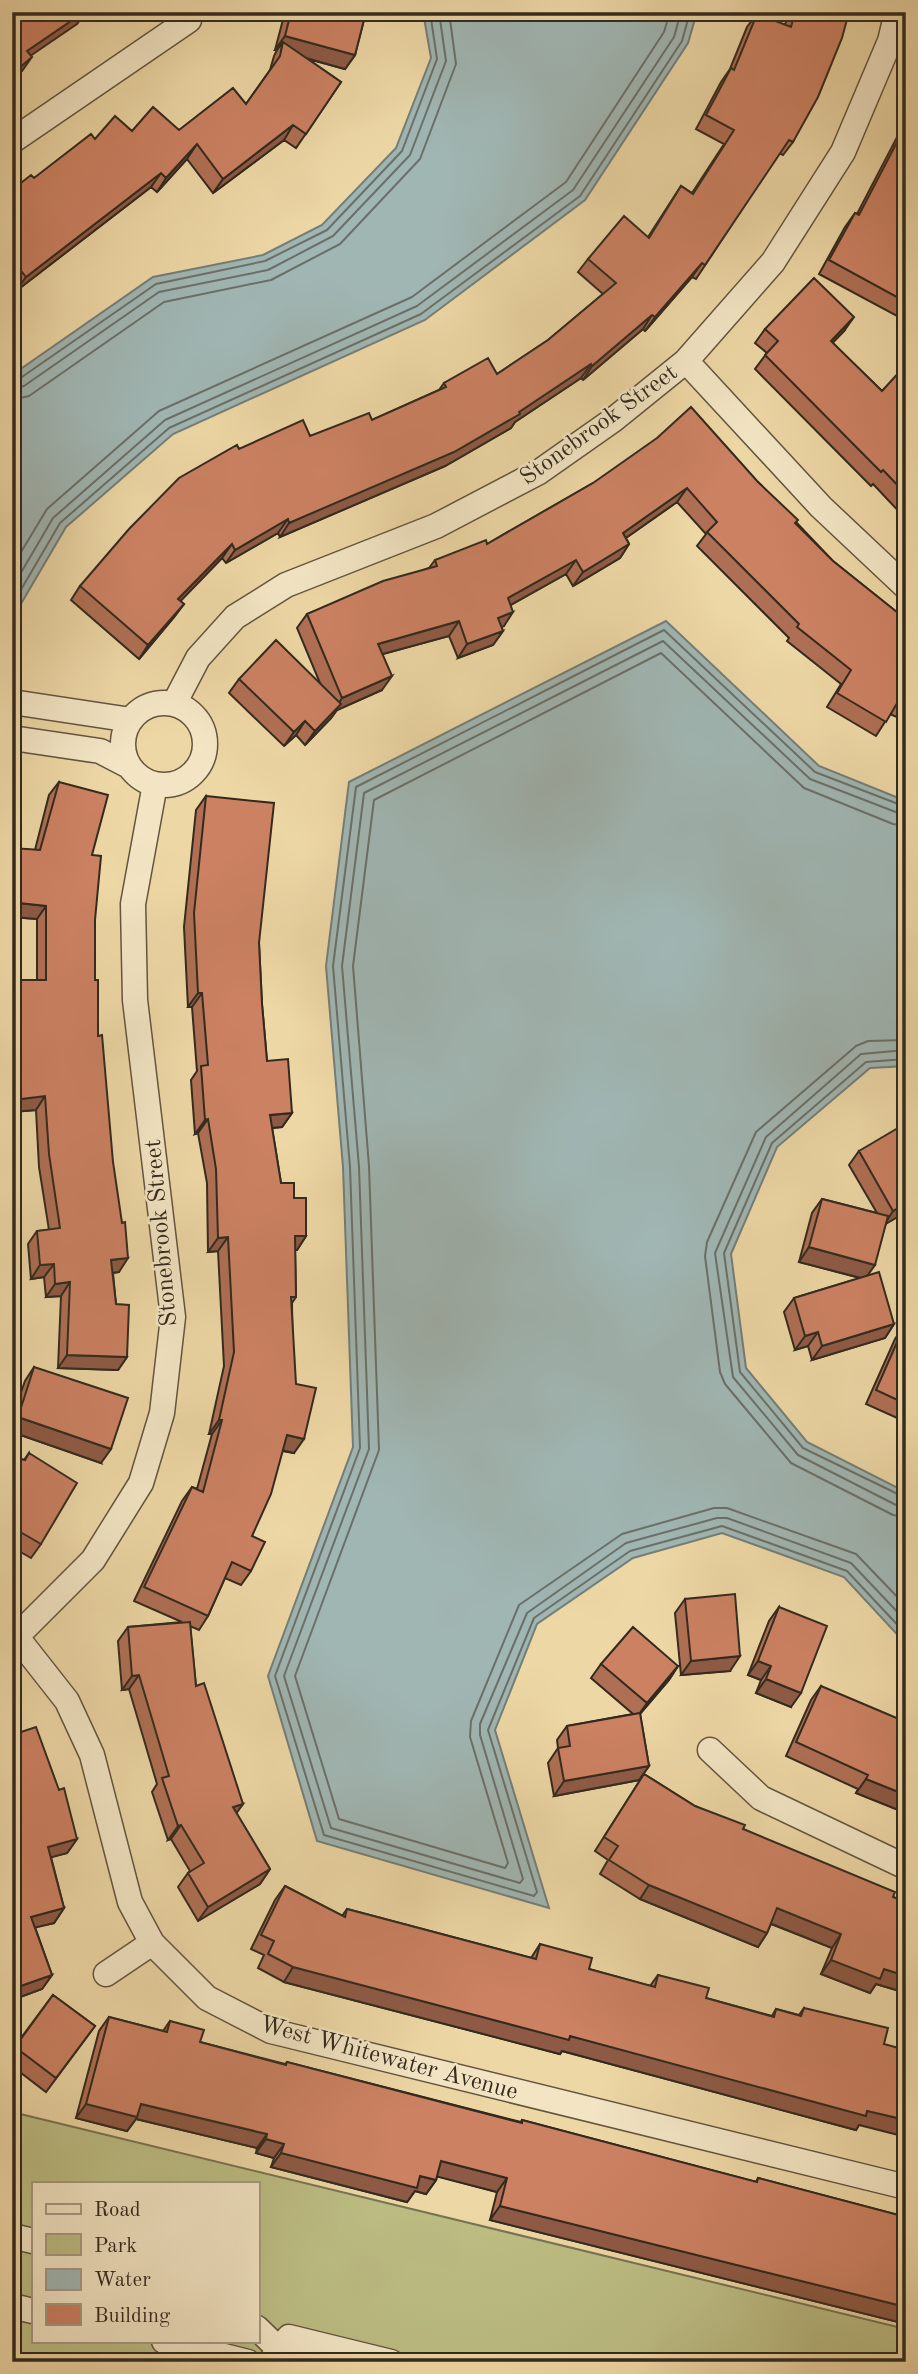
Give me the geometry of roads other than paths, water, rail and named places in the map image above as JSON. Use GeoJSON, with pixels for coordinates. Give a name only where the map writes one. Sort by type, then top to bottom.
{"type":"FeatureCollection","features":[{"type":"Feature","properties":{"kind":"street"},"geometry":{"type":"LineString","coordinates":[[12,141],[190,20],[191,12]]}},
{"type":"Feature","properties":{"kind":"street","name":"Stonebrook Street"},"geometry":{"type":"LineString","coordinates":[[174,704],[198,658],[235,617],[286,585],[436,526],[539,472],[613,420],[687,361],[773,262],[843,152],[890,41],[897,12]]}},
{"type":"Feature","properties":{"kind":"street"},"geometry":{"type":"LineString","coordinates":[[687,361],[821,507],[906,587]]}},
{"type":"Feature","properties":{"kind":"street"},"geometry":{"type":"LineString","coordinates":[[12,702],[131,720]]}},
{"type":"Feature","properties":{"kind":"street"},"geometry":{"type":"LineString","coordinates":[[12,738],[100,751],[129,766],[140,778],[155,784],[171,785],[186,779],[198,768],[204,753],[205,737],[199,722],[188,710],[174,704],[158,704],[142,709],[131,720],[124,735],[124,751],[129,766]]}},
{"type":"Feature","properties":{"kind":"street","name":"Stonebrook Street"},"geometry":{"type":"LineString","coordinates":[[15,1633],[93,1560],[141,1483],[162,1413],[173,1317],[135,1000],[134,904],[155,784]]}},
{"type":"Feature","properties":{"kind":"street","name":"West Whitewater Avenue"},"geometry":{"type":"LineString","coordinates":[[15,1633],[67,1701],[92,1755],[130,1902],[152,1943],[207,1998],[271,2031],[906,2188]]}},
{"type":"Feature","properties":{"kind":"street"},"geometry":{"type":"LineString","coordinates":[[710,1750],[761,1798],[906,1867]]}},
{"type":"Feature","properties":{"kind":"street"},"geometry":{"type":"LineString","coordinates":[[106,1974],[152,1943]]}},
{"type":"Feature","properties":{"kind":"street"},"geometry":{"type":"LineString","coordinates":[[12,2236],[32,2241]]}},
{"type":"Feature","properties":{"kind":"street"},"geometry":{"type":"LineString","coordinates":[[12,2305],[32,2310]]}},
{"type":"Feature","properties":{"kind":"street"},"geometry":{"type":"LineString","coordinates":[[259,2331],[280,2358],[289,2337],[391,2362]]}},
{"type":"Feature","properties":{"kind":"street"},"geometry":{"type":"LineString","coordinates":[[148,2342],[223,2362]]}},
{"type":"Feature","properties":{"kind":"street"},"geometry":{"type":"LineString","coordinates":[[168,2342],[248,2362]]}},
{"type":"Feature","properties":{"kind":"water"},"geometry":{"type":"Polygon","coordinates":[[[423,12],[697,12],[688,43],[585,200],[425,320],[173,434],[66,527],[15,614],[12,614],[12,375],[153,277],[263,255],[322,225],[396,148],[431,58],[423,12]]]}},
{"type":"Feature","properties":{"kind":"water"},"geometry":{"type":"Polygon","coordinates":[[[666,621],[819,766],[906,801],[906,1066],[870,1068],[777,1147],[731,1254],[746,1368],[807,1442],[906,1492],[906,1644],[844,1577],[722,1533],[633,1558],[537,1624],[495,1730],[549,1908],[317,1841],[268,1676],[353,1447],[343,1167],[326,966],[349,782],[666,621]]]}}]}
